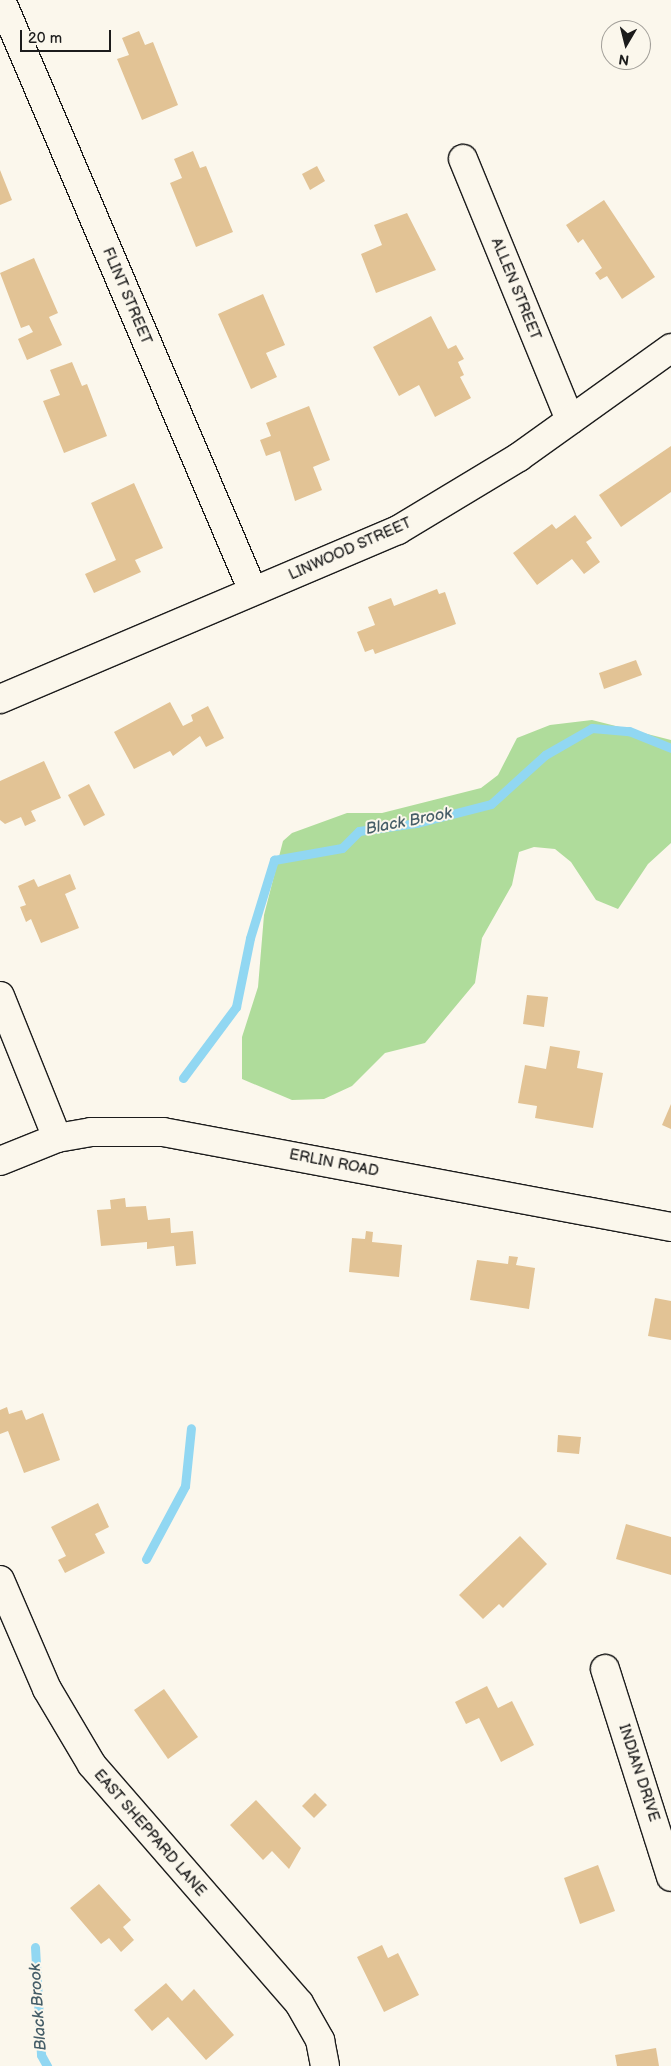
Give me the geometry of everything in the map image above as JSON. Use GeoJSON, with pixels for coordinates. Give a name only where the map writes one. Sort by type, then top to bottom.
{"type":"FeatureCollection","features":[{"type":"Feature","properties":{"kind":"street","name":"FLINT STREET"},"geometry":{"type":"LineString","coordinates":[[1,0],[253,591]]}},
{"type":"Feature","properties":{"kind":"street","name":"ALLEN STREET"},"geometry":{"type":"LineString","coordinates":[[463,159],[570,420]]}},
{"type":"Feature","properties":{"kind":"street","name":"LINWOOD STREET"},"geometry":{"type":"LineString","coordinates":[[0,699],[253,591],[442,506],[570,420],[671,348]]}},
{"type":"Feature","properties":{"kind":"street"},"geometry":{"type":"LineString","coordinates":[[0,996],[58,1138]]}},
{"type":"Feature","properties":{"kind":"street","name":"ERLIN ROAD"},"geometry":{"type":"LineString","coordinates":[[0,1161],[58,1138],[91,1132],[163,1132],[671,1227]]}},
{"type":"Feature","properties":{"kind":"street","name":"EAST SHEPPARD LANE"},"geometry":{"type":"LineString","coordinates":[[0,1580],[48,1689],[92,1765],[299,2003],[320,2040],[325,2066]]}},
{"type":"Feature","properties":{"kind":"street","name":"INDIAN DRIVE"},"geometry":{"type":"LineString","coordinates":[[605,1669],[671,1877]]}},
{"type":"Feature","properties":{"kind":"green space"},"geometry":{"type":"Polygon","coordinates":[[[592,720],[671,740],[671,843],[648,864],[618,909],[596,900],[571,862],[555,849],[534,847],[519,852],[512,885],[482,938],[475,983],[425,1043],[385,1053],[352,1086],[324,1099],[292,1100],[242,1079],[242,1037],[258,987],[264,915],[283,841],[292,833],[347,813],[382,813],[481,788],[498,775],[517,738],[550,725],[592,720]]]}},
{"type":"Feature","properties":{"kind":"building"},"geometry":{"type":"Polygon","coordinates":[[[139,31],[145,45],[153,42],[178,105],[142,120],[117,59],[129,55],[122,38],[139,31]]]}},
{"type":"Feature","properties":{"kind":"building"},"geometry":{"type":"Polygon","coordinates":[[[193,151],[200,168],[206,166],[233,232],[196,247],[170,183],[182,178],[174,159],[193,151]]]}},
{"type":"Feature","properties":{"kind":"building"},"geometry":{"type":"Polygon","coordinates":[[[317,166],[325,181],[310,190],[302,174],[317,166]]]}},
{"type":"Feature","properties":{"kind":"building"},"geometry":{"type":"Polygon","coordinates":[[[0,170],[12,200],[0,205],[0,170]]]}},
{"type":"Feature","properties":{"kind":"building"},"geometry":{"type":"Polygon","coordinates":[[[604,200],[655,277],[622,299],[607,276],[600,280],[595,273],[602,268],[583,239],[578,243],[566,225],[604,200]]]}},
{"type":"Feature","properties":{"kind":"building"},"geometry":{"type":"Polygon","coordinates":[[[407,213],[436,270],[376,293],[361,254],[382,245],[374,225],[407,213]]]}},
{"type":"Feature","properties":{"kind":"building"},"geometry":{"type":"Polygon","coordinates":[[[34,258],[58,313],[49,317],[62,345],[27,360],[18,339],[33,332],[29,325],[21,328],[0,273],[34,258]]]}},
{"type":"Feature","properties":{"kind":"building"},"geometry":{"type":"Polygon","coordinates":[[[263,294],[285,345],[266,353],[277,377],[251,389],[218,314],[263,294]]]}},
{"type":"Feature","properties":{"kind":"building"},"geometry":{"type":"Polygon","coordinates":[[[431,316],[448,349],[456,345],[464,359],[458,362],[464,375],[460,377],[471,398],[435,417],[419,385],[399,396],[373,347],[431,316]]]}},
{"type":"Feature","properties":{"kind":"building"},"geometry":{"type":"Polygon","coordinates":[[[72,362],[82,386],[87,384],[107,436],[64,453],[43,401],[60,395],[50,370],[72,362]]]}},
{"type":"Feature","properties":{"kind":"building"},"geometry":{"type":"Polygon","coordinates":[[[309,406],[330,460],[313,467],[322,490],[295,501],[280,451],[266,456],[260,440],[271,436],[266,423],[309,406]]]}},
{"type":"Feature","properties":{"kind":"building"},"geometry":{"type":"Polygon","coordinates":[[[671,446],[671,492],[621,527],[599,495],[671,446]]]}},
{"type":"Feature","properties":{"kind":"building"},"geometry":{"type":"Polygon","coordinates":[[[134,483],[163,548],[135,560],[141,572],[94,593],[85,574],[116,560],[91,503],[134,483]]]}},
{"type":"Feature","properties":{"kind":"building"},"geometry":{"type":"Polygon","coordinates":[[[575,515],[592,538],[586,542],[600,562],[584,574],[572,559],[537,585],[513,553],[552,524],[556,529],[575,515]]]}},
{"type":"Feature","properties":{"kind":"building"},"geometry":{"type":"Polygon","coordinates":[[[437,589],[439,594],[445,592],[456,624],[375,654],[373,649],[365,652],[357,632],[375,625],[368,607],[391,598],[394,606],[437,589]]]}},
{"type":"Feature","properties":{"kind":"building"},"geometry":{"type":"Polygon","coordinates":[[[636,660],[642,675],[604,689],[599,673],[636,660]]]}},
{"type":"Feature","properties":{"kind":"building"},"geometry":{"type":"Polygon","coordinates":[[[170,702],[183,726],[193,721],[191,715],[208,706],[224,738],[206,747],[200,736],[173,756],[170,751],[134,769],[114,732],[170,702]]]}},
{"type":"Feature","properties":{"kind":"building"},"geometry":{"type":"Polygon","coordinates":[[[44,761],[61,798],[31,811],[36,821],[25,826],[21,817],[5,824],[0,820],[0,781],[44,761]]]}},
{"type":"Feature","properties":{"kind":"building"},"geometry":{"type":"Polygon","coordinates":[[[89,784],[105,815],[84,826],[68,795],[89,784]]]}},
{"type":"Feature","properties":{"kind":"building"},"geometry":{"type":"Polygon","coordinates":[[[70,874],[76,889],[65,894],[79,928],[41,943],[31,919],[26,922],[20,907],[26,905],[18,886],[34,879],[38,887],[70,874]]]}},
{"type":"Feature","properties":{"kind":"building"},"geometry":{"type":"Polygon","coordinates":[[[527,995],[548,997],[544,1027],[523,1024],[527,995]]]}},
{"type":"Feature","properties":{"kind":"building"},"geometry":{"type":"Polygon","coordinates":[[[550,1046],[580,1051],[577,1068],[603,1073],[593,1128],[535,1118],[537,1106],[518,1103],[525,1065],[546,1069],[550,1046]]]}},
{"type":"Feature","properties":{"kind":"building"},"geometry":{"type":"Polygon","coordinates":[[[671,1104],[671,1129],[662,1125],[671,1104]]]}},
{"type":"Feature","properties":{"kind":"building"},"geometry":{"type":"Polygon","coordinates":[[[125,1198],[126,1207],[146,1206],[148,1220],[170,1218],[171,1233],[193,1231],[196,1264],[176,1266],[174,1246],[147,1249],[147,1242],[101,1246],[97,1210],[111,1209],[110,1200],[125,1198]]]}},
{"type":"Feature","properties":{"kind":"building"},"geometry":{"type":"Polygon","coordinates":[[[366,1231],[373,1232],[372,1242],[402,1245],[399,1277],[349,1272],[352,1238],[365,1239],[366,1231]]]}},
{"type":"Feature","properties":{"kind":"building"},"geometry":{"type":"Polygon","coordinates":[[[509,1256],[518,1257],[516,1265],[535,1268],[529,1309],[470,1300],[477,1260],[508,1264],[509,1256]]]}},
{"type":"Feature","properties":{"kind":"building"},"geometry":{"type":"Polygon","coordinates":[[[655,1298],[671,1301],[671,1340],[648,1336],[655,1298]]]}},
{"type":"Feature","properties":{"kind":"building"},"geometry":{"type":"Polygon","coordinates":[[[7,1407],[9,1414],[22,1410],[26,1420],[43,1413],[60,1460],[24,1473],[8,1431],[0,1434],[0,1410],[7,1407]]]}},
{"type":"Feature","properties":{"kind":"building"},"geometry":{"type":"Polygon","coordinates":[[[558,1435],[581,1437],[579,1454],[557,1452],[558,1435]]]}},
{"type":"Feature","properties":{"kind":"building"},"geometry":{"type":"Polygon","coordinates":[[[98,1503],[109,1527],[95,1534],[105,1553],[65,1573],[58,1560],[66,1556],[51,1527],[98,1503]]]}},
{"type":"Feature","properties":{"kind":"building"},"geometry":{"type":"Polygon","coordinates":[[[626,1524],[671,1537],[671,1575],[616,1559],[626,1524]]]}},
{"type":"Feature","properties":{"kind":"building"},"geometry":{"type":"Polygon","coordinates":[[[520,1536],[547,1564],[503,1608],[499,1604],[483,1619],[459,1595],[520,1536]]]}},
{"type":"Feature","properties":{"kind":"building"},"geometry":{"type":"Polygon","coordinates":[[[487,1686],[498,1708],[512,1701],[534,1745],[501,1762],[479,1718],[466,1724],[455,1702],[487,1686]]]}},
{"type":"Feature","properties":{"kind":"building"},"geometry":{"type":"Polygon","coordinates":[[[164,1689],[198,1737],[168,1759],[134,1710],[164,1689]]]}},
{"type":"Feature","properties":{"kind":"building"},"geometry":{"type":"Polygon","coordinates":[[[315,1793],[327,1805],[314,1818],[302,1806],[315,1793]]]}},
{"type":"Feature","properties":{"kind":"building"},"geometry":{"type":"Polygon","coordinates":[[[256,1800],[301,1848],[289,1869],[272,1851],[263,1860],[230,1825],[256,1800]]]}},
{"type":"Feature","properties":{"kind":"building"},"geometry":{"type":"Polygon","coordinates":[[[598,1865],[615,1911],[580,1924],[564,1878],[598,1865]]]}},
{"type":"Feature","properties":{"kind":"building"},"geometry":{"type":"Polygon","coordinates":[[[99,1884],[131,1920],[123,1927],[134,1940],[121,1952],[109,1938],[101,1944],[70,1908],[99,1884]]]}},
{"type":"Feature","properties":{"kind":"building"},"geometry":{"type":"Polygon","coordinates":[[[382,1945],[388,1958],[398,1953],[419,1995],[384,2012],[357,1957],[382,1945]]]}},
{"type":"Feature","properties":{"kind":"building"},"geometry":{"type":"Polygon","coordinates":[[[166,1983],[182,2001],[194,1989],[234,2035],[206,2060],[168,2017],[152,2031],[134,2010],[166,1983]]]}},
{"type":"Feature","properties":{"kind":"building"},"geometry":{"type":"Polygon","coordinates":[[[656,2048],[659,2066],[617,2066],[615,2055],[656,2048]]]}},
{"type":"Feature","properties":{"kind":"waterway","name":"Black Brook"},"geometry":{"type":"LineString","coordinates":[[183,1078],[236,1007],[250,938],[274,860],[342,848],[359,831],[417,823],[491,804],[545,755],[592,728],[629,731],[671,748]]}},
{"type":"Feature","properties":{"kind":"waterway","name":"Black Brook"},"geometry":{"type":"LineString","coordinates":[[146,1559],[185,1486],[191,1428]]}},
{"type":"Feature","properties":{"kind":"waterway","name":"Black Brook"},"geometry":{"type":"LineString","coordinates":[[35,1947],[41,2055],[47,2066]]}}]}
